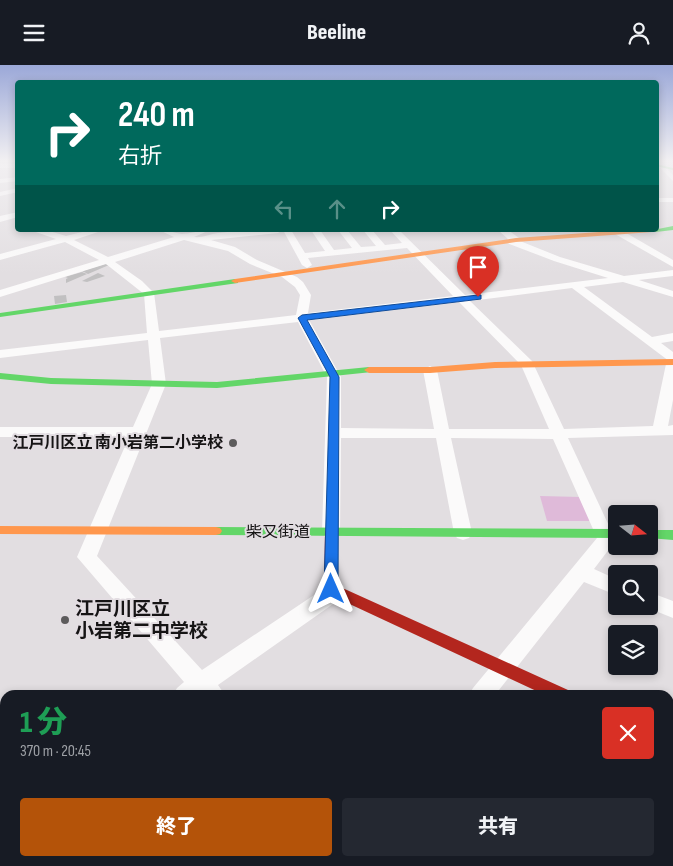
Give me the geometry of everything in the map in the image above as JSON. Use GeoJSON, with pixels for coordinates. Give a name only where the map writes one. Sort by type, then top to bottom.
{"type":"FeatureCollection","features":[{"type":"Feature","properties":{"kind":"street"},"geometry":{"type":"LineString","coordinates":[[659,200],[673,200]]}},
{"type":"Feature","properties":{"kind":"street"},"geometry":{"type":"LineString","coordinates":[[0,219],[15,215]]}},
{"type":"Feature","properties":{"kind":"street"},"geometry":{"type":"LineString","coordinates":[[659,230],[673,228]]}},
{"type":"Feature","properties":{"kind":"street"},"geometry":{"type":"LineString","coordinates":[[53,232],[65,240],[113,264],[149,293],[152,336],[159,384],[88,557],[198,690]]}},
{"type":"Feature","properties":{"kind":"street"},"geometry":{"type":"LineString","coordinates":[[0,257],[93,232]]}},
{"type":"Feature","properties":{"kind":"street"},"geometry":{"type":"LineString","coordinates":[[169,232],[230,249],[247,259],[294,279],[303,290],[306,298],[302,309],[302,318],[334,377],[331,589],[550,690]]}},
{"type":"Feature","properties":{"kind":"street"},"geometry":{"type":"LineString","coordinates":[[113,264],[199,232]]}},
{"type":"Feature","properties":{"kind":"street"},"geometry":{"type":"LineString","coordinates":[[0,294],[215,236],[257,232]]}},
{"type":"Feature","properties":{"kind":"street"},"geometry":{"type":"LineString","coordinates":[[289,232],[310,270]]}},
{"type":"Feature","properties":{"kind":"street"},"geometry":{"type":"LineString","coordinates":[[316,232],[331,253]]}},
{"type":"Feature","properties":{"kind":"street"},"geometry":{"type":"LineString","coordinates":[[344,232],[358,250]]}},
{"type":"Feature","properties":{"kind":"street"},"geometry":{"type":"LineString","coordinates":[[369,232],[384,248]]}},
{"type":"Feature","properties":{"kind":"street"},"geometry":{"type":"LineString","coordinates":[[396,232],[527,364],[558,434],[608,530]]}},
{"type":"Feature","properties":{"kind":"street"},"geometry":{"type":"LineString","coordinates":[[504,232],[513,241],[620,279],[673,294]]}},
{"type":"Feature","properties":{"kind":"street"},"geometry":{"type":"LineString","coordinates":[[0,315],[310,270],[414,250],[629,232]]}},
{"type":"Feature","properties":{"kind":"street"},"geometry":{"type":"LineString","coordinates":[[618,233],[673,264]]}},
{"type":"Feature","properties":{"kind":"street"},"geometry":{"type":"LineString","coordinates":[[302,256],[384,248],[414,250]]}},
{"type":"Feature","properties":{"kind":"street"},"geometry":{"type":"LineString","coordinates":[[0,354],[673,273]]}},
{"type":"Feature","properties":{"kind":"street"},"geometry":{"type":"LineString","coordinates":[[574,285],[673,359]]}},
{"type":"Feature","properties":{"kind":"street"},"geometry":{"type":"LineString","coordinates":[[0,301],[23,287]]}},
{"type":"Feature","properties":{"kind":"street"},"geometry":{"type":"LineString","coordinates":[[650,341],[673,337]]}},
{"type":"Feature","properties":{"kind":"street"},"geometry":{"type":"LineString","coordinates":[[0,376],[51,381],[217,385],[369,369],[430,370],[527,364],[673,363],[666,430],[558,434],[444,435],[333,433]]}},
{"type":"Feature","properties":{"kind":"street"},"geometry":{"type":"LineString","coordinates":[[430,370],[464,533]]}},
{"type":"Feature","properties":{"kind":"street"},"geometry":{"type":"LineString","coordinates":[[0,431],[139,432]]}},
{"type":"Feature","properties":{"kind":"street","name":"柴又街道"},"geometry":{"type":"LineString","coordinates":[[0,530],[608,534]]}},
{"type":"Feature","properties":{"kind":"street"},"geometry":{"type":"LineString","coordinates":[[658,534],[673,535]]}},
{"type":"Feature","properties":{"kind":"street"},"geometry":{"type":"LineString","coordinates":[[486,690],[581,573],[608,537]]}},
{"type":"Feature","properties":{"kind":"street"},"geometry":{"type":"LineString","coordinates":[[581,573],[608,584]]}},
{"type":"Feature","properties":{"kind":"street"},"geometry":{"type":"LineString","coordinates":[[200,690],[336,591]]}},
{"type":"Feature","properties":{"kind":"street"},"geometry":{"type":"LineString","coordinates":[[658,604],[673,610]]}},
{"type":"Feature","properties":{"kind":"shaded area"},"geometry":{"type":"Polygon","coordinates":[[[540,496],[581,497],[590,521],[547,521],[540,496]]]}},
{"type":"Feature","properties":{"kind":"building"},"geometry":{"type":"Polygon","coordinates":[[[105,264],[109,265],[88,274],[82,271],[105,264]]]}},
{"type":"Feature","properties":{"kind":"building"},"geometry":{"type":"Polygon","coordinates":[[[82,272],[87,274],[66,283],[68,278],[65,277],[82,272]]]}},
{"type":"Feature","properties":{"kind":"building"},"geometry":{"type":"Polygon","coordinates":[[[98,273],[105,276],[87,282],[82,281],[98,273]]]}},
{"type":"Feature","properties":{"kind":"building"},"geometry":{"type":"Polygon","coordinates":[[[66,295],[67,302],[55,304],[54,296],[66,295]]]}},
{"type":"Feature","properties":{"kind":"traffic: fast"},"geometry":{"type":"LineString","coordinates":[[659,230],[673,228]]}},
{"type":"Feature","properties":{"kind":"traffic: fast"},"geometry":{"type":"LineString","coordinates":[[0,315],[235,281]]}},
{"type":"Feature","properties":{"kind":"traffic: fast"},"geometry":{"type":"LineString","coordinates":[[0,376],[51,381],[217,385],[369,370]]}},
{"type":"Feature","properties":{"kind":"traffic: fast"},"geometry":{"type":"LineString","coordinates":[[216,531],[608,534]]}},
{"type":"Feature","properties":{"kind":"traffic: fast"},"geometry":{"type":"LineString","coordinates":[[658,534],[673,535]]}},
{"type":"Feature","properties":{"kind":"traffic: slow"},"geometry":{"type":"LineString","coordinates":[[235,281],[516,240],[625,232]]}},
{"type":"Feature","properties":{"kind":"traffic: slow"},"geometry":{"type":"LineString","coordinates":[[369,370],[430,370],[495,365],[673,362]]}},
{"type":"Feature","properties":{"kind":"traffic: slow"},"geometry":{"type":"LineString","coordinates":[[0,530],[216,531]]}},
{"type":"Feature","properties":{"kind":"traffic: jam"},"geometry":{"type":"LineString","coordinates":[[331,532],[331,589],[551,690]]}},
{"type":"Feature","properties":{"kind":"place","name":"江戸川区立 南小岩第二小学校"},"geometry":{"type":"Point","coordinates":[233,443]}},
{"type":"Feature","properties":{"kind":"place","name":"江戸川区立 小岩第二中学校"},"geometry":{"type":"Point","coordinates":[65,620]}},
{"type":"Feature","properties":{"kind":"route"},"geometry":{"type":"LineString","coordinates":[[331,589],[334,377],[302,318],[478,297]]}}]}
